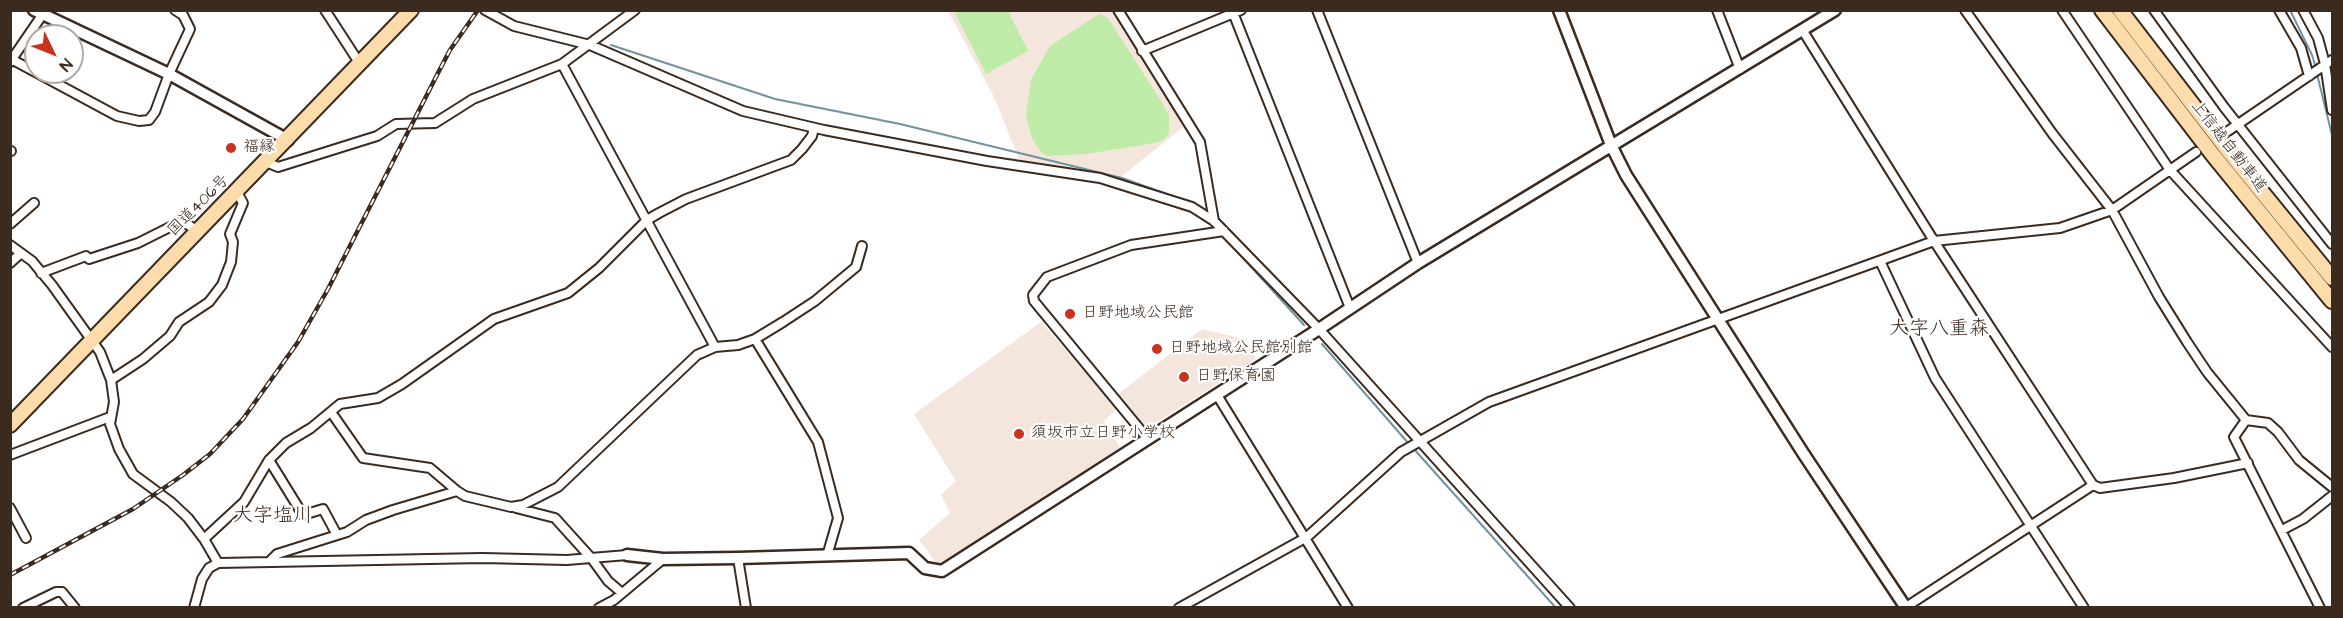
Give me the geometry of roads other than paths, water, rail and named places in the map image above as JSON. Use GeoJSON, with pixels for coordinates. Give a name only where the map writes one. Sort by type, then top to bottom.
{"type":"FeatureCollection","features":[{"type":"Feature","properties":{"kind":"highway","name":"国道406号"},"geometry":{"type":"LineString","coordinates":[[10,425],[91,339],[288,140],[411,10]]}},
{"type":"Feature","properties":{"kind":"highway","name":"上信越自動車道"},"geometry":{"type":"LineString","coordinates":[[2102,10],[2220,164],[2332,301]]}},
{"type":"Feature","properties":{"kind":"highway","name":"上信越自動車道"},"geometry":{"type":"LineString","coordinates":[[2121,10],[2226,148],[2332,278]]}},
{"type":"Feature","properties":{"kind":"street"},"geometry":{"type":"LineString","coordinates":[[175,10],[183,15],[190,29],[169,74],[155,112],[149,120],[139,121],[117,116],[12,61],[41,11],[169,74],[288,140]]}},
{"type":"Feature","properties":{"kind":"street"},"geometry":{"type":"LineString","coordinates":[[325,10],[360,64]]}},
{"type":"Feature","properties":{"kind":"street"},"geometry":{"type":"LineString","coordinates":[[485,10],[514,26],[590,45],[743,111],[814,128],[1100,178],[1192,207],[1214,221],[1320,329],[1418,442],[1570,608]]}},
{"type":"Feature","properties":{"kind":"street"},"geometry":{"type":"LineString","coordinates":[[266,162],[278,166],[377,136],[396,124],[435,123],[473,99],[562,64],[634,10]]}},
{"type":"Feature","properties":{"kind":"street"},"geometry":{"type":"LineString","coordinates":[[1118,10],[1200,142],[1214,221]]}},
{"type":"Feature","properties":{"kind":"street"},"geometry":{"type":"LineString","coordinates":[[1317,10],[1418,263]]}},
{"type":"Feature","properties":{"kind":"street"},"geometry":{"type":"LineString","coordinates":[[1559,10],[1611,145],[1644,206],[1906,607],[2092,485]]}},
{"type":"Feature","properties":{"kind":"street"},"geometry":{"type":"LineString","coordinates":[[1717,10],[1740,69]]}},
{"type":"Feature","properties":{"kind":"street"},"geometry":{"type":"LineString","coordinates":[[194,608],[202,579],[209,568],[218,563],[483,558],[592,559],[627,555],[663,559],[738,558],[909,553],[926,568],[942,571],[1320,329],[1418,263],[1835,10]]}},
{"type":"Feature","properties":{"kind":"street"},"geometry":{"type":"LineString","coordinates":[[1965,10],[2052,133],[2112,210],[2159,297],[2207,372],[2246,420],[2268,423],[2278,432],[2299,460],[2332,487]]}},
{"type":"Feature","properties":{"kind":"street"},"geometry":{"type":"LineString","coordinates":[[2062,10],[2170,170],[2332,347]]}},
{"type":"Feature","properties":{"kind":"street"},"geometry":{"type":"LineString","coordinates":[[2154,10],[2238,124],[2332,244]]}},
{"type":"Feature","properties":{"kind":"street"},"geometry":{"type":"LineString","coordinates":[[2278,10],[2301,48],[2310,75]]}},
{"type":"Feature","properties":{"kind":"street"},"geometry":{"type":"LineString","coordinates":[[2303,10],[2318,38],[2326,64],[2332,110]]}},
{"type":"Feature","properties":{"kind":"street"},"geometry":{"type":"LineString","coordinates":[[1142,51],[1235,12],[1350,308]]}},
{"type":"Feature","properties":{"kind":"street"},"geometry":{"type":"LineString","coordinates":[[1803,31],[2092,485],[2100,488],[2174,478],[2248,463]]}},
{"type":"Feature","properties":{"kind":"street"},"geometry":{"type":"LineString","coordinates":[[562,64],[715,347]]}},
{"type":"Feature","properties":{"kind":"street"},"geometry":{"type":"LineString","coordinates":[[2228,131],[2326,64]]}},
{"type":"Feature","properties":{"kind":"street"},"geometry":{"type":"LineString","coordinates":[[204,539],[244,502],[269,460],[286,442],[311,428],[340,404],[360,402],[389,392],[494,319],[568,293],[599,268],[647,220],[686,199],[791,160],[812,136],[814,128]]}},
{"type":"Feature","properties":{"kind":"street"},"geometry":{"type":"LineString","coordinates":[[1179,608],[1307,537],[1377,472],[1408,448],[1489,402],[1935,241],[2060,228],[2112,210],[2196,152]]}},
{"type":"Feature","properties":{"kind":"street"},"geometry":{"type":"LineString","coordinates":[[111,380],[143,359],[170,336],[179,322],[209,302],[222,285],[231,262],[233,242],[230,234],[243,203],[237,192]]}},
{"type":"Feature","properties":{"kind":"street"},"geometry":{"type":"LineString","coordinates":[[10,224],[34,203]]}},
{"type":"Feature","properties":{"kind":"street"},"geometry":{"type":"LineString","coordinates":[[41,273],[86,256],[89,260],[138,243],[182,221],[198,231]]}},
{"type":"Feature","properties":{"kind":"street"},"geometry":{"type":"LineString","coordinates":[[1148,439],[1034,301],[1033,295],[1047,277],[1131,245],[1224,231]]}},
{"type":"Feature","properties":{"kind":"street"},"geometry":{"type":"LineString","coordinates":[[10,245],[41,273],[100,352],[111,380],[114,402],[110,424],[133,474],[171,502],[188,518],[218,563]]}},
{"type":"Feature","properties":{"kind":"street"},"geometry":{"type":"LineString","coordinates":[[511,507],[523,505],[558,487],[697,355],[715,347],[738,345],[755,339],[815,301],[856,267],[862,246]]}},
{"type":"Feature","properties":{"kind":"street"},"geometry":{"type":"LineString","coordinates":[[10,263],[21,253]]}},
{"type":"Feature","properties":{"kind":"street"},"geometry":{"type":"LineString","coordinates":[[1880,261],[1935,378],[2084,608]]}},
{"type":"Feature","properties":{"kind":"street"},"geometry":{"type":"LineString","coordinates":[[755,339],[818,442],[838,518],[827,556]]}},
{"type":"Feature","properties":{"kind":"street"},"geometry":{"type":"LineString","coordinates":[[1217,395],[1307,537],[1348,608]]}},
{"type":"Feature","properties":{"kind":"street"},"geometry":{"type":"LineString","coordinates":[[331,412],[363,458],[430,468],[465,496],[555,518],[592,559],[608,581],[622,593]]}},
{"type":"Feature","properties":{"kind":"street"},"geometry":{"type":"LineString","coordinates":[[10,455],[110,417]]}},
{"type":"Feature","properties":{"kind":"street"},"geometry":{"type":"LineString","coordinates":[[2246,420],[2234,437],[2320,608]]}},
{"type":"Feature","properties":{"kind":"street"},"geometry":{"type":"LineString","coordinates":[[269,460],[303,514],[323,509],[337,535]]}},
{"type":"Feature","properties":{"kind":"street"},"geometry":{"type":"LineString","coordinates":[[270,561],[277,554],[288,549],[337,535],[393,510],[457,491]]}},
{"type":"Feature","properties":{"kind":"street"},"geometry":{"type":"LineString","coordinates":[[2282,530],[2303,519],[2332,496]]}},
{"type":"Feature","properties":{"kind":"street"},"geometry":{"type":"LineString","coordinates":[[10,508],[24,538]]}},
{"type":"Feature","properties":{"kind":"street"},"geometry":{"type":"LineString","coordinates":[[738,558],[746,608]]}},
{"type":"Feature","properties":{"kind":"street"},"geometry":{"type":"LineString","coordinates":[[599,608],[622,593],[663,559]]}},
{"type":"Feature","properties":{"kind":"street"},"geometry":{"type":"LineString","coordinates":[[23,608],[56,592],[62,592],[75,608]]}},
{"type":"Feature","properties":{"kind":"waterway"},"geometry":{"type":"LineString","coordinates":[[2290,10],[2316,68]]}},
{"type":"Feature","properties":{"kind":"waterway"},"geometry":{"type":"LineString","coordinates":[[611,45],[775,99],[900,124],[1122,178],[1175,197]]}},
{"type":"Feature","properties":{"kind":"waterway"},"geometry":{"type":"LineString","coordinates":[[2317,74],[2332,135]]}},
{"type":"Feature","properties":{"kind":"waterway"},"geometry":{"type":"LineString","coordinates":[[1223,236],[1304,325]]}},
{"type":"Feature","properties":{"kind":"waterway"},"geometry":{"type":"LineString","coordinates":[[1322,344],[1409,444]]}},
{"type":"Feature","properties":{"kind":"waterway"},"geometry":{"type":"LineString","coordinates":[[1413,448],[1556,608]]}},
{"type":"Feature","properties":{"kind":"railway"},"geometry":{"type":"LineString","coordinates":[[10,575],[133,509],[210,454],[243,419],[298,342],[328,289],[450,50],[478,10]]}},
{"type":"Feature","properties":{"kind":"place","name":"福縁"},"geometry":{"type":"Point","coordinates":[231,148]}},
{"type":"Feature","properties":{"kind":"place","name":"日野地域公民館"},"geometry":{"type":"Point","coordinates":[1070,314]}},
{"type":"Feature","properties":{"kind":"place","name":"日野地域公民館別館"},"geometry":{"type":"Point","coordinates":[1157,349]}},
{"type":"Feature","properties":{"kind":"place","name":"日野保育園"},"geometry":{"type":"Point","coordinates":[1184,377]}},
{"type":"Feature","properties":{"kind":"place","name":"須坂市立日野小学校"},"geometry":{"type":"Point","coordinates":[1019,434]}},
{"type":"Feature","properties":{"kind":"district","name":"大字八重森"},"geometry":{"type":"Point","coordinates":[1939,330]}},
{"type":"Feature","properties":{"kind":"district","name":"大字塩川"},"geometry":{"type":"Point","coordinates":[273,517]}}]}
